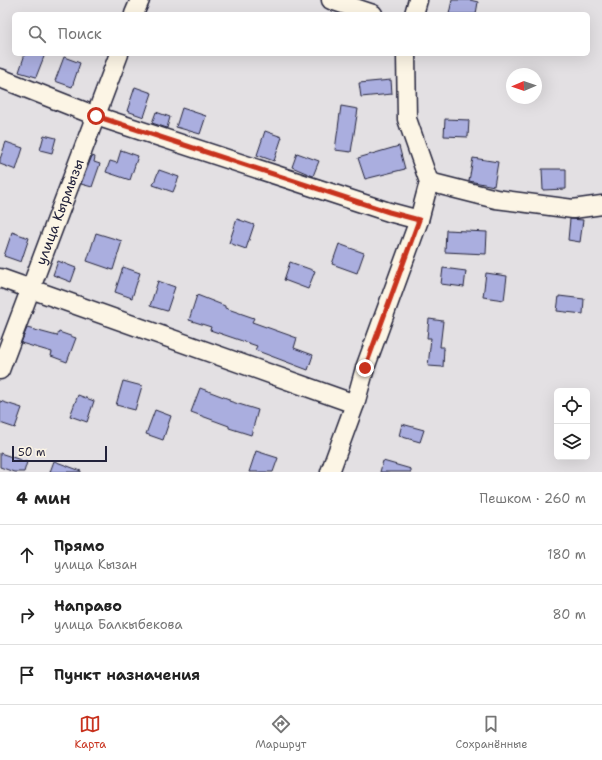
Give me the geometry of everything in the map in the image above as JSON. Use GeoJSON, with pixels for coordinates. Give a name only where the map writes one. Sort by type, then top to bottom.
{"type":"FeatureCollection","features":[{"type":"Feature","properties":{"kind":"street"},"geometry":{"type":"LineString","coordinates":[[135,12],[140,0]]}},
{"type":"Feature","properties":{"kind":"street"},"geometry":{"type":"LineString","coordinates":[[331,0],[367,12]]}},
{"type":"Feature","properties":{"kind":"street"},"geometry":{"type":"LineString","coordinates":[[415,12],[418,0]]}},
{"type":"Feature","properties":{"kind":"street","name":"улица Кырмызы"},"geometry":{"type":"LineString","coordinates":[[0,370],[118,56]]}},
{"type":"Feature","properties":{"kind":"street"},"geometry":{"type":"LineString","coordinates":[[330,472],[355,404],[365,368],[419,220],[429,182],[407,119],[406,56]]}},
{"type":"Feature","properties":{"kind":"street"},"geometry":{"type":"LineString","coordinates":[[0,78],[96,116],[389,212],[419,220]]}},
{"type":"Feature","properties":{"kind":"street"},"geometry":{"type":"LineString","coordinates":[[429,182],[496,199],[573,210],[602,205]]}},
{"type":"Feature","properties":{"kind":"street"},"geometry":{"type":"LineString","coordinates":[[0,278],[30,290],[355,404]]}},
{"type":"Feature","properties":{"kind":"building"},"geometry":{"type":"Polygon","coordinates":[[[452,0],[470,0],[478,2],[476,12],[449,12],[452,0]]]}},
{"type":"Feature","properties":{"kind":"building"},"geometry":{"type":"Polygon","coordinates":[[[24,56],[44,56],[36,77],[19,72],[24,56]]]}},
{"type":"Feature","properties":{"kind":"building"},"geometry":{"type":"Polygon","coordinates":[[[64,57],[80,63],[72,87],[55,81],[64,57]]]}},
{"type":"Feature","properties":{"kind":"building"},"geometry":{"type":"Polygon","coordinates":[[[391,80],[392,94],[361,97],[359,83],[391,80]]]}},
{"type":"Feature","properties":{"kind":"building"},"geometry":{"type":"Polygon","coordinates":[[[135,87],[152,93],[144,117],[127,111],[135,87]]]}},
{"type":"Feature","properties":{"kind":"building"},"geometry":{"type":"Polygon","coordinates":[[[341,106],[358,109],[351,152],[335,150],[341,106]]]}},
{"type":"Feature","properties":{"kind":"building"},"geometry":{"type":"Polygon","coordinates":[[[182,108],[206,116],[200,134],[176,127],[182,108]]]}},
{"type":"Feature","properties":{"kind":"building"},"geometry":{"type":"Polygon","coordinates":[[[156,112],[170,117],[167,128],[152,123],[156,112]]]}},
{"type":"Feature","properties":{"kind":"building"},"geometry":{"type":"Polygon","coordinates":[[[445,119],[469,120],[468,137],[444,136],[445,119]]]}},
{"type":"Feature","properties":{"kind":"building"},"geometry":{"type":"Polygon","coordinates":[[[265,131],[282,137],[274,161],[257,155],[265,131]]]}},
{"type":"Feature","properties":{"kind":"building"},"geometry":{"type":"Polygon","coordinates":[[[44,135],[56,138],[52,153],[40,150],[44,135]]]}},
{"type":"Feature","properties":{"kind":"building"},"geometry":{"type":"Polygon","coordinates":[[[6,142],[23,148],[16,170],[0,164],[0,159],[6,142]]]}},
{"type":"Feature","properties":{"kind":"building"},"geometry":{"type":"Polygon","coordinates":[[[399,146],[405,169],[365,179],[358,158],[399,146]]]}},
{"type":"Feature","properties":{"kind":"building"},"geometry":{"type":"Polygon","coordinates":[[[121,150],[138,156],[130,180],[106,172],[110,161],[117,163],[121,150]]]}},
{"type":"Feature","properties":{"kind":"building"},"geometry":{"type":"Polygon","coordinates":[[[297,153],[319,161],[313,176],[292,167],[297,153]]]}},
{"type":"Feature","properties":{"kind":"building"},"geometry":{"type":"Polygon","coordinates":[[[92,156],[95,157],[94,162],[100,164],[92,187],[81,184],[92,156]]]}},
{"type":"Feature","properties":{"kind":"building"},"geometry":{"type":"Polygon","coordinates":[[[473,158],[498,162],[494,186],[469,181],[473,158]]]}},
{"type":"Feature","properties":{"kind":"building"},"geometry":{"type":"Polygon","coordinates":[[[542,169],[566,169],[566,189],[543,190],[542,169]]]}},
{"type":"Feature","properties":{"kind":"building"},"geometry":{"type":"Polygon","coordinates":[[[159,170],[179,177],[173,192],[153,185],[159,170]]]}},
{"type":"Feature","properties":{"kind":"building"},"geometry":{"type":"Polygon","coordinates":[[[237,219],[254,225],[246,249],[229,243],[237,219]]]}},
{"type":"Feature","properties":{"kind":"building"},"geometry":{"type":"Polygon","coordinates":[[[570,219],[583,220],[580,242],[568,240],[570,219]]]}},
{"type":"Feature","properties":{"kind":"building"},"geometry":{"type":"Polygon","coordinates":[[[446,230],[487,232],[486,254],[445,252],[446,230]]]}},
{"type":"Feature","properties":{"kind":"building"},"geometry":{"type":"Polygon","coordinates":[[[12,232],[29,238],[21,262],[4,256],[12,232]]]}},
{"type":"Feature","properties":{"kind":"building"},"geometry":{"type":"Polygon","coordinates":[[[96,233],[122,241],[113,270],[87,261],[96,233]]]}},
{"type":"Feature","properties":{"kind":"building"},"geometry":{"type":"Polygon","coordinates":[[[339,244],[364,253],[357,273],[332,264],[339,244]]]}},
{"type":"Feature","properties":{"kind":"building"},"geometry":{"type":"Polygon","coordinates":[[[58,261],[76,268],[71,282],[53,275],[58,261]]]}},
{"type":"Feature","properties":{"kind":"building"},"geometry":{"type":"Polygon","coordinates":[[[290,262],[315,271],[308,289],[284,280],[290,262]]]}},
{"type":"Feature","properties":{"kind":"building"},"geometry":{"type":"Polygon","coordinates":[[[123,267],[140,273],[132,298],[115,292],[123,267]]]}},
{"type":"Feature","properties":{"kind":"building"},"geometry":{"type":"Polygon","coordinates":[[[443,268],[466,271],[464,287],[441,284],[443,268]]]}},
{"type":"Feature","properties":{"kind":"building"},"geometry":{"type":"Polygon","coordinates":[[[486,273],[507,276],[504,300],[483,297],[486,273]]]}},
{"type":"Feature","properties":{"kind":"building"},"geometry":{"type":"Polygon","coordinates":[[[158,281],[175,287],[167,311],[150,306],[158,281]]]}},
{"type":"Feature","properties":{"kind":"building"},"geometry":{"type":"Polygon","coordinates":[[[197,295],[225,306],[225,308],[254,318],[252,322],[297,338],[294,348],[313,355],[308,370],[255,350],[257,346],[210,330],[211,327],[189,320],[197,295]]]}},
{"type":"Feature","properties":{"kind":"building"},"geometry":{"type":"Polygon","coordinates":[[[559,296],[584,299],[583,314],[557,311],[559,296]]]}},
{"type":"Feature","properties":{"kind":"building"},"geometry":{"type":"Polygon","coordinates":[[[429,319],[443,321],[440,347],[444,347],[443,367],[428,366],[431,338],[427,338],[429,319]]]}},
{"type":"Feature","properties":{"kind":"building"},"geometry":{"type":"Polygon","coordinates":[[[27,328],[57,336],[59,332],[76,338],[67,362],[51,356],[52,352],[21,343],[27,328]]]}},
{"type":"Feature","properties":{"kind":"building"},"geometry":{"type":"Polygon","coordinates":[[[123,381],[142,386],[135,410],[116,405],[123,381]]]}},
{"type":"Feature","properties":{"kind":"building"},"geometry":{"type":"Polygon","coordinates":[[[200,388],[229,399],[229,401],[258,410],[251,435],[229,428],[229,426],[191,412],[200,388]]]}},
{"type":"Feature","properties":{"kind":"building"},"geometry":{"type":"Polygon","coordinates":[[[78,395],[94,401],[87,422],[70,416],[78,395]]]}},
{"type":"Feature","properties":{"kind":"building"},"geometry":{"type":"Polygon","coordinates":[[[0,401],[22,408],[15,428],[0,423],[0,401]]]}},
{"type":"Feature","properties":{"kind":"building"},"geometry":{"type":"Polygon","coordinates":[[[155,410],[171,416],[163,440],[146,434],[155,410]]]}},
{"type":"Feature","properties":{"kind":"building"},"geometry":{"type":"Polygon","coordinates":[[[402,424],[424,430],[420,442],[399,436],[402,424]]]}},
{"type":"Feature","properties":{"kind":"building"},"geometry":{"type":"Polygon","coordinates":[[[256,451],[278,458],[273,472],[249,472],[256,451]]]}},
{"type":"Feature","properties":{"kind":"building"},"geometry":{"type":"Polygon","coordinates":[[[0,453],[27,462],[24,472],[14,472],[0,467],[0,453]]]}},
{"type":"Feature","properties":{"kind":"building"},"geometry":{"type":"Polygon","coordinates":[[[54,461],[81,471],[81,472],[50,472],[54,461]]]}},
{"type":"Feature","properties":{"kind":"building"},"geometry":{"type":"Polygon","coordinates":[[[383,461],[411,469],[411,472],[380,472],[383,461]]]}},
{"type":"Feature","properties":{"kind":"route"},"geometry":{"type":"LineString","coordinates":[[96,116],[389,212],[419,220],[365,368]]}}]}
